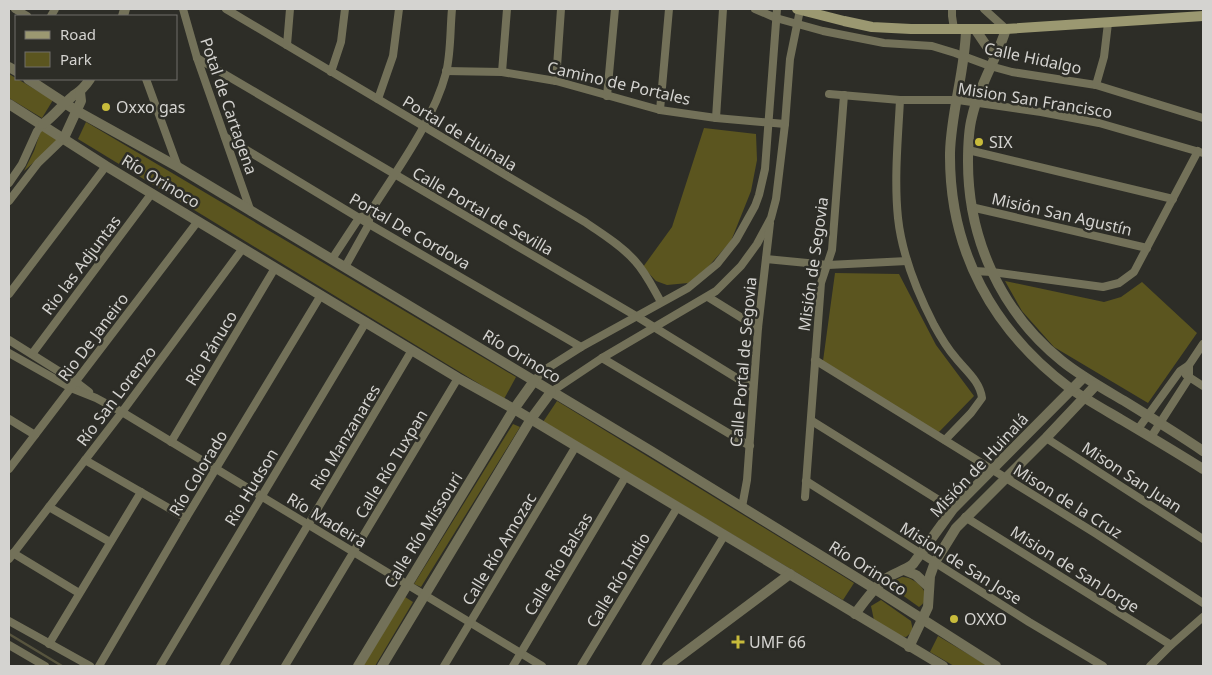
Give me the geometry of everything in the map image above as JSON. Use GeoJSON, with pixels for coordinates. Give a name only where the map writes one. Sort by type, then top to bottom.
{"type":"FeatureCollection","features":[{"type":"Feature","properties":{"kind":"main road"},"geometry":{"type":"LineString","coordinates":[[799,9],[844,22],[872,27],[911,30],[1006,29],[1203,16]]}},
{"type":"Feature","properties":{"kind":"street"},"geometry":{"type":"LineString","coordinates":[[15,9],[26,15]]}},
{"type":"Feature","properties":{"kind":"street","name":"Potal de Cartagena"},"geometry":{"type":"LineString","coordinates":[[183,9],[251,212]]}},
{"type":"Feature","properties":{"kind":"street","name":"Portal de Huinala"},"geometry":{"type":"LineString","coordinates":[[226,9],[235,11],[331,72],[585,222],[615,243],[636,262],[661,302]]}},
{"type":"Feature","properties":{"kind":"street"},"geometry":{"type":"LineString","coordinates":[[287,45],[290,9]]}},
{"type":"Feature","properties":{"kind":"street"},"geometry":{"type":"LineString","coordinates":[[331,72],[340,42],[344,9]]}},
{"type":"Feature","properties":{"kind":"street"},"geometry":{"type":"LineString","coordinates":[[378,100],[393,56],[399,9]]}},
{"type":"Feature","properties":{"kind":"street"},"geometry":{"type":"LineString","coordinates":[[345,267],[369,224],[369,214],[434,107],[446,71],[452,9]]}},
{"type":"Feature","properties":{"kind":"street"},"geometry":{"type":"LineString","coordinates":[[502,72],[507,9]]}},
{"type":"Feature","properties":{"kind":"street"},"geometry":{"type":"LineString","coordinates":[[556,81],[561,9]]}},
{"type":"Feature","properties":{"kind":"street"},"geometry":{"type":"LineString","coordinates":[[608,96],[615,9]]}},
{"type":"Feature","properties":{"kind":"street"},"geometry":{"type":"LineString","coordinates":[[660,110],[669,9]]}},
{"type":"Feature","properties":{"kind":"street"},"geometry":{"type":"LineString","coordinates":[[716,118],[723,9]]}},
{"type":"Feature","properties":{"kind":"street","name":"Calle Hidalgo"},"geometry":{"type":"LineString","coordinates":[[755,9],[796,24],[866,40],[932,46],[964,56],[992,61],[1012,72],[1096,85],[1203,118]]}},
{"type":"Feature","properties":{"kind":"street"},"geometry":{"type":"LineString","coordinates":[[534,381],[543,371],[582,347],[688,288],[717,264],[736,240],[751,214],[759,195],[765,169],[777,9]]}},
{"type":"Feature","properties":{"kind":"street","name":"Calle Portal de Segovia"},"geometry":{"type":"LineString","coordinates":[[551,392],[602,358],[708,297],[741,266],[757,244],[770,218],[776,199],[790,59],[799,9]]}},
{"type":"Feature","properties":{"kind":"street"},"geometry":{"type":"LineString","coordinates":[[952,9],[954,29]]}},
{"type":"Feature","properties":{"kind":"street"},"geometry":{"type":"LineString","coordinates":[[984,9],[1006,29],[976,102],[969,133],[968,150],[968,181],[971,207],[980,244],[992,272],[1003,294],[1022,320],[1045,346],[1096,385],[1203,450]]}},
{"type":"Feature","properties":{"kind":"street"},"geometry":{"type":"LineString","coordinates":[[1096,85],[1104,57],[1108,23]]}},
{"type":"Feature","properties":{"kind":"street"},"geometry":{"type":"LineString","coordinates":[[971,30],[992,61]]}},
{"type":"Feature","properties":{"kind":"street"},"geometry":{"type":"LineString","coordinates":[[971,30],[964,56],[950,151],[951,185],[955,212],[964,247],[988,301],[1010,333],[1049,372],[1085,398],[1203,468]]}},
{"type":"Feature","properties":{"kind":"street","name":"Calle Portal de Sevilla"},"geometry":{"type":"LineString","coordinates":[[198,58],[636,316],[754,388]]}},
{"type":"Feature","properties":{"kind":"street","name":"Camino de Portales"},"geometry":{"type":"LineString","coordinates":[[446,71],[502,72],[556,81],[660,110],[716,118],[785,124]]}},
{"type":"Feature","properties":{"kind":"street","name":"Río Orinoco"},"geometry":{"type":"LineString","coordinates":[[30,80],[66,104],[178,167],[332,259],[742,507],[996,666]]}},
{"type":"Feature","properties":{"kind":"street"},"geometry":{"type":"LineString","coordinates":[[22,182],[10,178],[28,152],[37,131],[80,92],[89,80]]}},
{"type":"Feature","properties":{"kind":"street"},"geometry":{"type":"LineString","coordinates":[[146,80],[178,167]]}},
{"type":"Feature","properties":{"kind":"street"},"geometry":{"type":"LineString","coordinates":[[9,201],[22,182],[64,138],[81,101],[80,92]]}},
{"type":"Feature","properties":{"kind":"street","name":"Mision San Francisco"},"geometry":{"type":"LineString","coordinates":[[829,94],[900,100],[958,100],[976,102],[1099,123],[1200,152]]}},
{"type":"Feature","properties":{"kind":"street","name":"Misión de Segovia"},"geometry":{"type":"LineString","coordinates":[[805,497],[821,283],[832,250],[844,95]]}},
{"type":"Feature","properties":{"kind":"street"},"geometry":{"type":"LineString","coordinates":[[900,100],[896,181],[898,218],[907,261],[923,303],[936,328],[955,357],[976,382],[981,391],[982,398],[971,413],[945,440]]}},
{"type":"Feature","properties":{"kind":"street","name":"Río Orinoco"},"geometry":{"type":"LineString","coordinates":[[9,104],[106,166],[275,268],[458,378],[531,419],[942,666]]}},
{"type":"Feature","properties":{"kind":"street","name":"Portal De Cordova"},"geometry":{"type":"LineString","coordinates":[[225,137],[369,224],[582,347]]}},
{"type":"Feature","properties":{"kind":"street"},"geometry":{"type":"LineString","coordinates":[[968,150],[1173,199]]}},
{"type":"Feature","properties":{"kind":"street"},"geometry":{"type":"LineString","coordinates":[[974,271],[1103,286],[1119,283],[1134,272],[1200,152]]}},
{"type":"Feature","properties":{"kind":"street"},"geometry":{"type":"LineString","coordinates":[[9,294],[106,166]]}},
{"type":"Feature","properties":{"kind":"street","name":"Rio las Adjuntas"},"geometry":{"type":"LineString","coordinates":[[32,354],[152,193]]}},
{"type":"Feature","properties":{"kind":"street"},"geometry":{"type":"LineString","coordinates":[[759,195],[776,199]]}},
{"type":"Feature","properties":{"kind":"street","name":"Misión San Agustín"},"geometry":{"type":"LineString","coordinates":[[971,207],[1147,248]]}},
{"type":"Feature","properties":{"kind":"street"},"geometry":{"type":"LineString","coordinates":[[332,259],[359,218],[369,214]]}},
{"type":"Feature","properties":{"kind":"street","name":"Calle Portal de Segovia"},"geometry":{"type":"LineString","coordinates":[[742,507],[748,480],[758,328],[770,218]]}},
{"type":"Feature","properties":{"kind":"street","name":"Rio De Janeiro"},"geometry":{"type":"LineString","coordinates":[[9,469],[198,221]]}},
{"type":"Feature","properties":{"kind":"street","name":"Río San Lorenzo"},"geometry":{"type":"LineString","coordinates":[[11,556],[122,412],[243,248]]}},
{"type":"Feature","properties":{"kind":"street"},"geometry":{"type":"LineString","coordinates":[[766,260],[828,265],[907,261]]}},
{"type":"Feature","properties":{"kind":"street","name":"Río Pánuco"},"geometry":{"type":"LineString","coordinates":[[171,442],[275,268]]}},
{"type":"Feature","properties":{"kind":"street","name":"Río Colorado"},"geometry":{"type":"LineString","coordinates":[[99,666],[320,295]]}},
{"type":"Feature","properties":{"kind":"street"},"geometry":{"type":"LineString","coordinates":[[708,297],[758,328]]}},
{"type":"Feature","properties":{"kind":"street","name":"Rio Hudson"},"geometry":{"type":"LineString","coordinates":[[160,666],[366,322]]}},
{"type":"Feature","properties":{"kind":"street","name":"Río Madeira"},"geometry":{"type":"LineString","coordinates":[[9,340],[32,354],[74,385]]}},
{"type":"Feature","properties":{"kind":"street"},"geometry":{"type":"LineString","coordinates":[[1138,429],[1180,371],[1189,365],[1203,344]]}},
{"type":"Feature","properties":{"kind":"street","name":"Rio Manzanares"},"geometry":{"type":"LineString","coordinates":[[224,666],[412,350]]}},
{"type":"Feature","properties":{"kind":"street","name":"Río Madeira"},"geometry":{"type":"LineString","coordinates":[[9,353],[74,385],[122,412],[542,666]]}},
{"type":"Feature","properties":{"kind":"street"},"geometry":{"type":"LineString","coordinates":[[602,358],[750,446]]}},
{"type":"Feature","properties":{"kind":"street","name":"Mison de la Cruz"},"geometry":{"type":"LineString","coordinates":[[815,360],[1203,603]]}},
{"type":"Feature","properties":{"kind":"street"},"geometry":{"type":"LineString","coordinates":[[1151,437],[1189,378],[1189,365]]}},
{"type":"Feature","properties":{"kind":"street"},"geometry":{"type":"LineString","coordinates":[[1180,371],[1203,386]]}},
{"type":"Feature","properties":{"kind":"street","name":"Misión de Huinalá"},"geometry":{"type":"LineString","coordinates":[[855,614],[885,579],[913,564],[953,509],[1084,377]]}},
{"type":"Feature","properties":{"kind":"street","name":"Calle Río Tuxpan"},"geometry":{"type":"LineString","coordinates":[[285,666],[458,378]]}},
{"type":"Feature","properties":{"kind":"street","name":"Calle Río Missouri"},"geometry":{"type":"LineString","coordinates":[[358,666],[514,409],[534,381]]}},
{"type":"Feature","properties":{"kind":"street","name":"Misión de Huinalá"},"geometry":{"type":"LineString","coordinates":[[909,647],[928,607],[930,576],[934,562],[956,528],[1096,385]]}},
{"type":"Feature","properties":{"kind":"street"},"geometry":{"type":"LineString","coordinates":[[382,666],[531,419],[551,392]]}},
{"type":"Feature","properties":{"kind":"street"},"geometry":{"type":"LineString","coordinates":[[9,418],[35,435]]}},
{"type":"Feature","properties":{"kind":"street"},"geometry":{"type":"LineString","coordinates":[[812,421],[953,509]]}},
{"type":"Feature","properties":{"kind":"street","name":"Mison San Juan"},"geometry":{"type":"LineString","coordinates":[[1046,438],[1203,539]]}},
{"type":"Feature","properties":{"kind":"street","name":"Calle Río Amozac"},"geometry":{"type":"LineString","coordinates":[[444,666],[576,446]]}},
{"type":"Feature","properties":{"kind":"street"},"geometry":{"type":"LineString","coordinates":[[85,460],[186,518]]}},
{"type":"Feature","properties":{"kind":"street","name":"Calle Río Balsas"},"geometry":{"type":"LineString","coordinates":[[513,666],[626,476]]}},
{"type":"Feature","properties":{"kind":"street","name":"Mision de San Jose"},"geometry":{"type":"LineString","coordinates":[[806,481],[1103,666]]}},
{"type":"Feature","properties":{"kind":"street"},"geometry":{"type":"LineString","coordinates":[[49,644],[141,492]]}},
{"type":"Feature","properties":{"kind":"street"},"geometry":{"type":"LineString","coordinates":[[49,507],[110,542]]}},
{"type":"Feature","properties":{"kind":"street","name":"Calle Río Indio"},"geometry":{"type":"LineString","coordinates":[[581,666],[677,508]]}},
{"type":"Feature","properties":{"kind":"street","name":"Mision de San Jorge"},"geometry":{"type":"LineString","coordinates":[[965,518],[1171,645]]}},
{"type":"Feature","properties":{"kind":"street"},"geometry":{"type":"LineString","coordinates":[[645,666],[724,536]]}},
{"type":"Feature","properties":{"kind":"street"},"geometry":{"type":"LineString","coordinates":[[11,556],[79,593]]}},
{"type":"Feature","properties":{"kind":"street"},"geometry":{"type":"LineString","coordinates":[[904,570],[916,575],[929,587]]}},
{"type":"Feature","properties":{"kind":"street"},"geometry":{"type":"LineString","coordinates":[[668,666],[790,574]]}},
{"type":"Feature","properties":{"kind":"street"},"geometry":{"type":"LineString","coordinates":[[1150,666],[1203,617]]}},
{"type":"Feature","properties":{"kind":"street"},"geometry":{"type":"LineString","coordinates":[[9,621],[90,666]]}},
{"type":"Feature","properties":{"kind":"street"},"geometry":{"type":"LineString","coordinates":[[9,645],[45,666]]}},
{"type":"Feature","properties":{"kind":"green space"},"geometry":{"type":"Polygon","coordinates":[[[9,74],[15,78],[15,80],[19,80],[53,100],[42,118],[9,98],[9,74]]]}},
{"type":"Feature","properties":{"kind":"green space"},"geometry":{"type":"Polygon","coordinates":[[[86,122],[516,377],[504,399],[78,139],[86,122]]]}},
{"type":"Feature","properties":{"kind":"green space"},"geometry":{"type":"Polygon","coordinates":[[[704,128],[756,134],[757,160],[751,191],[731,241],[699,277],[688,283],[667,285],[656,281],[643,267],[672,227],[704,128]]]}},
{"type":"Feature","properties":{"kind":"green space"},"geometry":{"type":"Polygon","coordinates":[[[41,130],[59,140],[24,171],[34,151],[41,130]]]}},
{"type":"Feature","properties":{"kind":"green space"},"geometry":{"type":"Polygon","coordinates":[[[835,273],[899,274],[936,345],[974,396],[938,433],[823,361],[835,273]]]}},
{"type":"Feature","properties":{"kind":"green space"},"geometry":{"type":"Polygon","coordinates":[[[1005,281],[1104,302],[1121,297],[1142,282],[1197,333],[1148,403],[1054,347],[1022,311],[1005,281]]]}},
{"type":"Feature","properties":{"kind":"green space"},"geometry":{"type":"Polygon","coordinates":[[[557,401],[854,583],[843,600],[543,422],[557,401]]]}},
{"type":"Feature","properties":{"kind":"green space"},"geometry":{"type":"Polygon","coordinates":[[[513,424],[520,427],[421,587],[414,584],[513,424]]]}},
{"type":"Feature","properties":{"kind":"green space"},"geometry":{"type":"Polygon","coordinates":[[[902,577],[913,580],[925,593],[924,603],[919,607],[891,587],[891,582],[902,577]]]}},
{"type":"Feature","properties":{"kind":"green space"},"geometry":{"type":"Polygon","coordinates":[[[405,597],[413,602],[375,666],[363,666],[405,597]]]}},
{"type":"Feature","properties":{"kind":"green space"},"geometry":{"type":"Polygon","coordinates":[[[881,600],[911,621],[913,631],[906,637],[899,636],[874,620],[871,606],[881,600]]]}},
{"type":"Feature","properties":{"kind":"green space"},"geometry":{"type":"Polygon","coordinates":[[[938,636],[988,666],[954,666],[930,652],[938,636]]]}},
{"type":"Feature","properties":{"kind":"waterway"},"geometry":{"type":"LineString","coordinates":[[9,634],[62,666]]}},
{"type":"Feature","properties":{"kind":"place","name":"Oxxo gas"},"geometry":{"type":"Point","coordinates":[106,107]}},
{"type":"Feature","properties":{"kind":"place","name":"SIX"},"geometry":{"type":"Point","coordinates":[979,142]}},
{"type":"Feature","properties":{"kind":"place","name":"OXXO"},"geometry":{"type":"Point","coordinates":[954,619]}},
{"type":"Feature","properties":{"kind":"place","name":"UMF 66"},"geometry":{"type":"Point","coordinates":[738,642]}}]}
